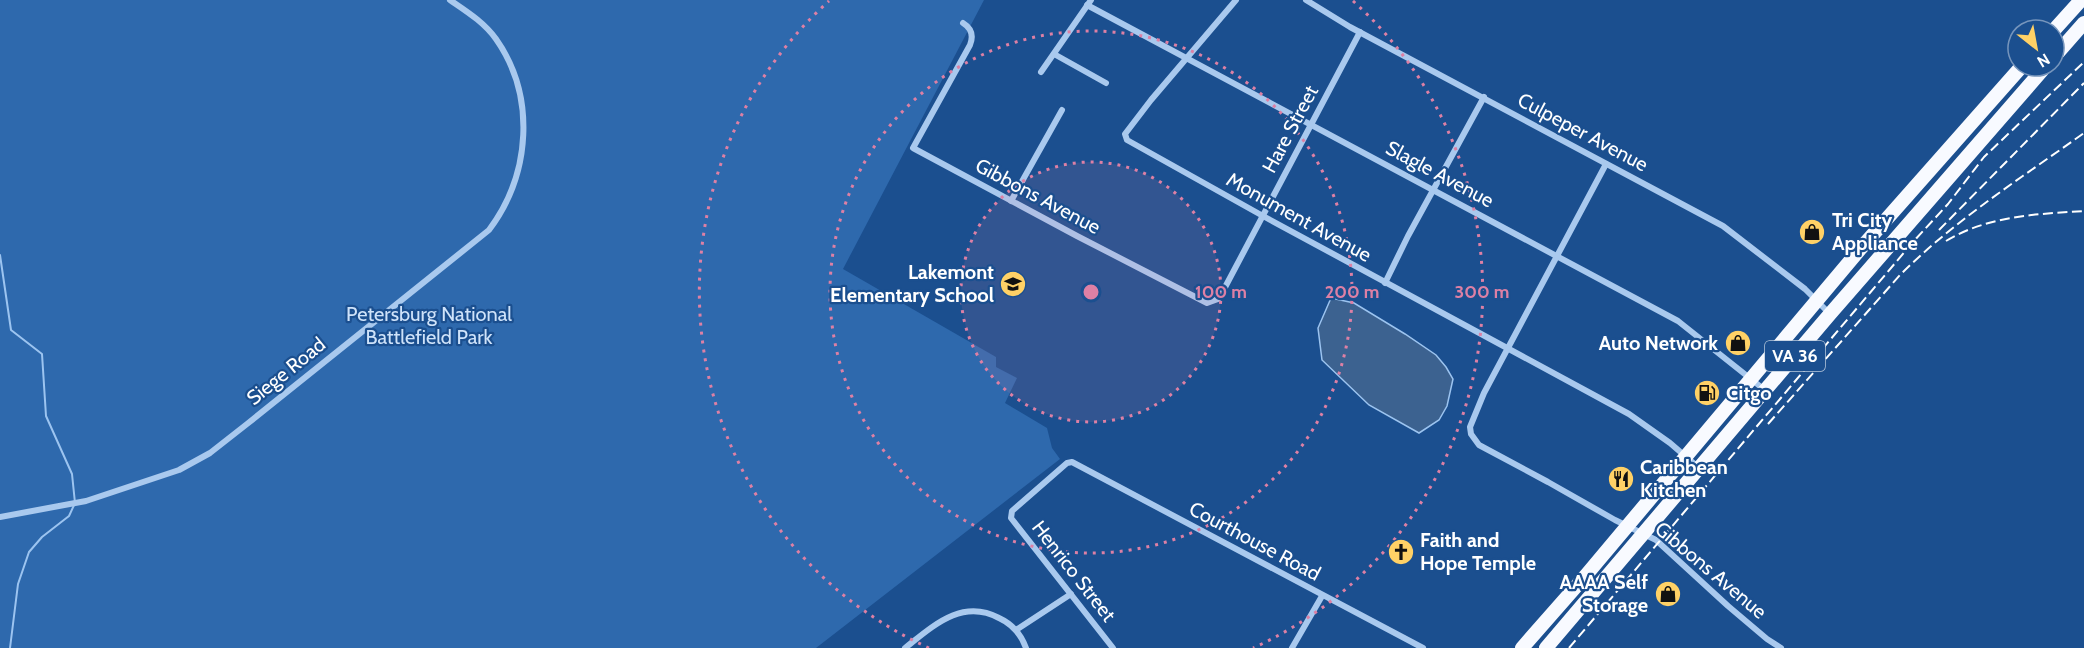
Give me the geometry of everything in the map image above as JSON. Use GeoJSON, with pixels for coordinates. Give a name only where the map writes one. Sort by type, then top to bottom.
{"type":"FeatureCollection","features":[{"type":"Feature","properties":{"kind":"highway"},"geometry":{"type":"LineString","coordinates":[[2065,18],[2081,0]]}},
{"type":"Feature","properties":{"kind":"highway"},"geometry":{"type":"LineString","coordinates":[[2066,43],[2084,23]]}},
{"type":"Feature","properties":{"kind":"highway","name":"VA 36"},"geometry":{"type":"LineString","coordinates":[[1522,648],[1628,526],[1817,300],[2011,78]]}},
{"type":"Feature","properties":{"kind":"highway","name":"VA 36"},"geometry":{"type":"LineString","coordinates":[[1546,648],[1830,314],[2036,78]]}},
{"type":"Feature","properties":{"kind":"street","name":"Siege Road"},"geometry":{"type":"LineString","coordinates":[[0,517],[86,501],[149,481],[191,464],[210,453],[489,230],[506,203],[520,160],[524,108],[512,66],[495,38],[484,26],[450,0]]}},
{"type":"Feature","properties":{"kind":"street"},"geometry":{"type":"LineString","coordinates":[[1187,57],[1236,0]]}},
{"type":"Feature","properties":{"kind":"street","name":"Culpeper Avenue"},"geometry":{"type":"LineString","coordinates":[[1306,0],[1360,32],[1728,229],[1817,300],[1830,314]]}},
{"type":"Feature","properties":{"kind":"street"},"geometry":{"type":"LineString","coordinates":[[1041,72],[1089,3]]}},
{"type":"Feature","properties":{"kind":"street","name":"Slagle Avenue"},"geometry":{"type":"LineString","coordinates":[[1089,3],[1686,326],[1766,391]]}},
{"type":"Feature","properties":{"kind":"street","name":"Gibbons Avenue"},"geometry":{"type":"LineString","coordinates":[[963,23],[972,35],[970,45],[913,148],[1147,273]]}},
{"type":"Feature","properties":{"kind":"street","name":"Hare Street"},"geometry":{"type":"LineString","coordinates":[[1147,273],[1204,303],[1218,299],[1360,32]]}},
{"type":"Feature","properties":{"kind":"street"},"geometry":{"type":"LineString","coordinates":[[1054,54],[1106,83]]}},
{"type":"Feature","properties":{"kind":"street","name":"Monument Avenue"},"geometry":{"type":"LineString","coordinates":[[1187,57],[1132,124],[1125,137],[1145,151],[1263,216],[1629,414],[1646,424],[1699,469]]}},
{"type":"Feature","properties":{"kind":"street"},"geometry":{"type":"LineString","coordinates":[[1385,283],[1408,236],[1484,98]]}},
{"type":"Feature","properties":{"kind":"street"},"geometry":{"type":"LineString","coordinates":[[1011,201],[1062,110]]}},
{"type":"Feature","properties":{"kind":"street","name":"Gibbons Avenue"},"geometry":{"type":"LineString","coordinates":[[1606,164],[1507,347],[1484,393],[1470,427],[1471,434],[1479,445],[1659,542],[1728,606],[1780,648]]}},
{"type":"Feature","properties":{"kind":"street","name":"Courthouse Road"},"geometry":{"type":"LineString","coordinates":[[1011,514],[1021,501],[1055,472],[1072,462],[1423,648]]}},
{"type":"Feature","properties":{"kind":"street","name":"Henrico Street"},"geometry":{"type":"LineString","coordinates":[[1011,514],[1011,518],[1113,648]]}},
{"type":"Feature","properties":{"kind":"street"},"geometry":{"type":"LineString","coordinates":[[1016,630],[1071,594]]}},
{"type":"Feature","properties":{"kind":"street"},"geometry":{"type":"LineString","coordinates":[[1292,648],[1322,596]]}},
{"type":"Feature","properties":{"kind":"street"},"geometry":{"type":"LineString","coordinates":[[905,648],[946,617],[968,610],[998,617],[1016,630],[1026,648]]}},
{"type":"Feature","properties":{"kind":"green space","name":"Petersburg National Battlefield Park"},"geometry":{"type":"Polygon","coordinates":[[[0,0],[984,0],[843,269],[996,357],[996,367],[1017,378],[1005,403],[1047,428],[1052,448],[1060,459],[816,648],[0,648],[0,0]]]}},
{"type":"Feature","properties":{"kind":"shaded area"},"geometry":{"type":"Polygon","coordinates":[[[1331,298],[1354,303],[1436,355],[1453,379],[1447,406],[1439,420],[1419,433],[1369,405],[1322,360],[1318,328],[1331,298]]]}},
{"type":"Feature","properties":{"kind":"waterway"},"geometry":{"type":"LineString","coordinates":[[0,255],[11,330],[42,354],[46,416],[72,474],[75,503],[69,516],[42,537],[29,552],[18,584],[10,648]]}},
{"type":"Feature","properties":{"kind":"railway"},"geometry":{"type":"LineString","coordinates":[[1569,648],[1913,242],[1948,204],[1984,157],[2084,62]]}},
{"type":"Feature","properties":{"kind":"railway"},"geometry":{"type":"LineString","coordinates":[[1939,230],[2084,83]]}},
{"type":"Feature","properties":{"kind":"railway"},"geometry":{"type":"LineString","coordinates":[[1768,424],[1900,275],[1921,255],[1989,200],[2084,133]]}},
{"type":"Feature","properties":{"kind":"railway"},"geometry":{"type":"LineString","coordinates":[[1946,241],[1995,221],[2030,215],[2084,211]]}},
{"type":"Feature","properties":{"kind":"place","name":"Tri City Appliance"},"geometry":{"type":"Point","coordinates":[1812,232]}},
{"type":"Feature","properties":{"kind":"place","name":"Lakemont Elementary School"},"geometry":{"type":"Point","coordinates":[1013,284]}},
{"type":"Feature","properties":{"kind":"place","name":"Auto Network"},"geometry":{"type":"Point","coordinates":[1738,343]}},
{"type":"Feature","properties":{"kind":"place","name":"Citgo"},"geometry":{"type":"Point","coordinates":[1707,393]}},
{"type":"Feature","properties":{"kind":"place","name":"Caribbean Kitchen"},"geometry":{"type":"Point","coordinates":[1621,479]}},
{"type":"Feature","properties":{"kind":"place","name":"Faith and Hope Temple"},"geometry":{"type":"Point","coordinates":[1401,552]}},
{"type":"Feature","properties":{"kind":"place","name":"AAAA Self Storage"},"geometry":{"type":"Point","coordinates":[1668,594]}}]}
